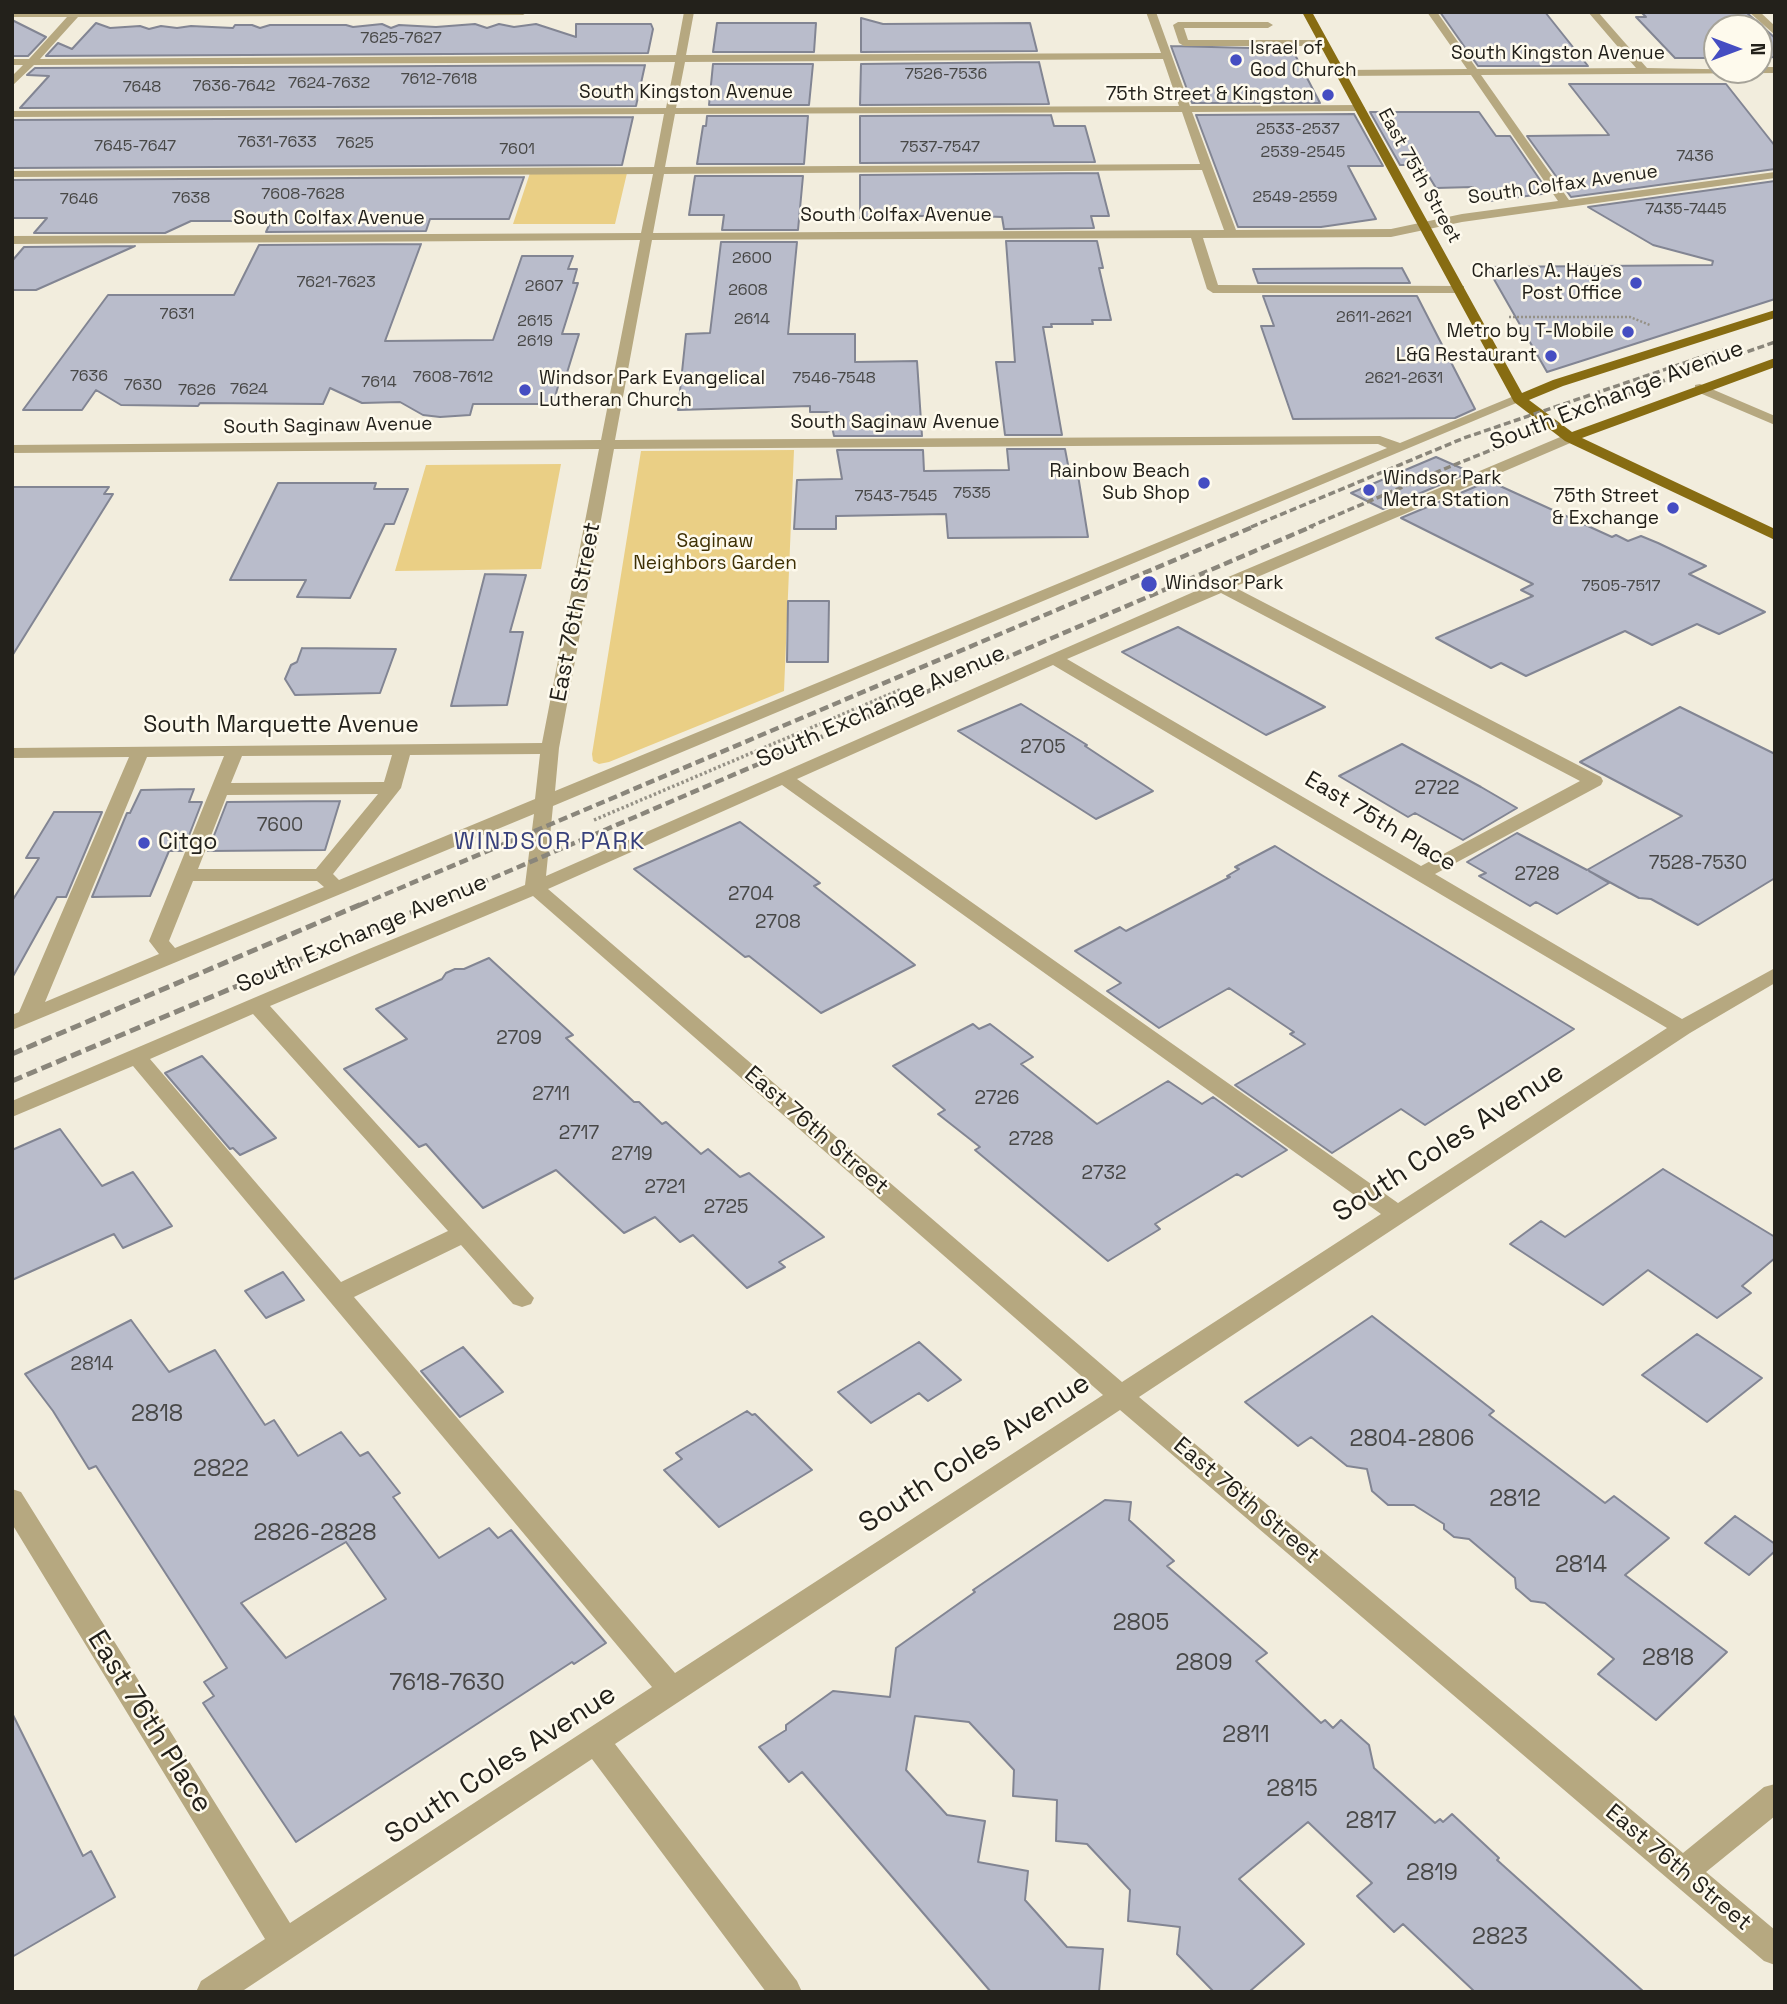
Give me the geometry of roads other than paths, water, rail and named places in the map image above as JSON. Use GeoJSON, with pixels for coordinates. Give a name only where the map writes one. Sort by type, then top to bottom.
{"type":"FeatureCollection","features":[{"type":"Feature","properties":{"kind":"main road","name":"East 75th Street"},"geometry":{"type":"LineString","coordinates":[[1307,12],[1519,399],[1570,438],[1775,535]]}},
{"type":"Feature","properties":{"kind":"main road","name":"South Exchange Avenue"},"geometry":{"type":"LineString","coordinates":[[1519,399],[1558,383],[1775,314]]}},
{"type":"Feature","properties":{"kind":"main road","name":"South Exchange Avenue"},"geometry":{"type":"LineString","coordinates":[[1570,438],[1775,362]]}},
{"type":"Feature","properties":{"kind":"street"},"geometry":{"type":"LineString","coordinates":[[12,14],[523,12]]}},
{"type":"Feature","properties":{"kind":"street","name":"East 76th Street"},"geometry":{"type":"LineString","coordinates":[[689,12],[550,748],[535,888],[1121,1396],[1775,1950]]}},
{"type":"Feature","properties":{"kind":"street"},"geometry":{"type":"LineString","coordinates":[[1151,12],[1231,234]]}},
{"type":"Feature","properties":{"kind":"street"},"geometry":{"type":"LineString","coordinates":[[1432,12],[1566,204]]}},
{"type":"Feature","properties":{"kind":"street"},"geometry":{"type":"LineString","coordinates":[[1593,12],[1644,71]]}},
{"type":"Feature","properties":{"kind":"street"},"geometry":{"type":"LineString","coordinates":[[1754,12],[1775,32]]}},
{"type":"Feature","properties":{"kind":"street"},"geometry":{"type":"LineString","coordinates":[[12,83],[76,13]]}},
{"type":"Feature","properties":{"kind":"street"},"geometry":{"type":"LineString","coordinates":[[1268,25],[1178,25],[1184,43],[1324,43]]}},
{"type":"Feature","properties":{"kind":"street"},"geometry":{"type":"LineString","coordinates":[[12,62],[1167,56]]}},
{"type":"Feature","properties":{"kind":"street","name":"South Kingston Avenue"},"geometry":{"type":"LineString","coordinates":[[1341,73],[1775,70]]}},
{"type":"Feature","properties":{"kind":"street","name":"South Kingston Avenue"},"geometry":{"type":"LineString","coordinates":[[12,114],[1360,108]]}},
{"type":"Feature","properties":{"kind":"street"},"geometry":{"type":"LineString","coordinates":[[12,174],[1207,167]]}},
{"type":"Feature","properties":{"kind":"street","name":"South Colfax Avenue"},"geometry":{"type":"LineString","coordinates":[[12,240],[1391,233],[1462,218],[1775,175]]}},
{"type":"Feature","properties":{"kind":"street"},"geometry":{"type":"LineString","coordinates":[[1196,234],[1213,289],[1459,289]]}},
{"type":"Feature","properties":{"kind":"street"},"geometry":{"type":"LineString","coordinates":[[1700,388],[1775,421]]}},
{"type":"Feature","properties":{"kind":"street","name":"South Exchange Avenue"},"geometry":{"type":"LineString","coordinates":[[20,1019],[1519,399]]}},
{"type":"Feature","properties":{"kind":"street","name":"South Exchange Avenue"},"geometry":{"type":"LineString","coordinates":[[12,1110],[256,1004],[535,888],[1054,658],[1570,438]]}},
{"type":"Feature","properties":{"kind":"street","name":"South Saginaw Avenue"},"geometry":{"type":"LineString","coordinates":[[12,449],[1356,440],[1380,440],[1399,448]]}},
{"type":"Feature","properties":{"kind":"street"},"geometry":{"type":"LineString","coordinates":[[1220,586],[1594,781],[1420,874]]}},
{"type":"Feature","properties":{"kind":"street","name":"East 75th Place"},"geometry":{"type":"LineString","coordinates":[[1054,658],[1682,1028]]}},
{"type":"Feature","properties":{"kind":"street","name":"South Marquette Avenue"},"geometry":{"type":"LineString","coordinates":[[12,753],[550,748]]}},
{"type":"Feature","properties":{"kind":"street"},"geometry":{"type":"LineString","coordinates":[[323,875],[392,788],[402,750]]}},
{"type":"Feature","properties":{"kind":"street"},"geometry":{"type":"LineString","coordinates":[[172,957],[159,941],[235,751]]}},
{"type":"Feature","properties":{"kind":"street"},"geometry":{"type":"LineString","coordinates":[[20,1019],[141,752]]}},
{"type":"Feature","properties":{"kind":"street"},"geometry":{"type":"LineString","coordinates":[[783,777],[1397,1214]]}},
{"type":"Feature","properties":{"kind":"street"},"geometry":{"type":"LineString","coordinates":[[221,789],[392,788]]}},
{"type":"Feature","properties":{"kind":"street"},"geometry":{"type":"LineString","coordinates":[[186,876],[323,875],[337,889]]}},
{"type":"Feature","properties":{"kind":"street","name":"South Coles Avenue"},"geometry":{"type":"LineString","coordinates":[[212,1992],[1682,1028],[1775,974]]}},
{"type":"Feature","properties":{"kind":"street"},"geometry":{"type":"LineString","coordinates":[[256,1004],[522,1298]]}},
{"type":"Feature","properties":{"kind":"street"},"geometry":{"type":"LineString","coordinates":[[136,1056],[672,1690]]}},
{"type":"Feature","properties":{"kind":"street"},"geometry":{"type":"LineString","coordinates":[[337,1295],[464,1233]]}},
{"type":"Feature","properties":{"kind":"street","name":"East 76th Place"},"geometry":{"type":"LineString","coordinates":[[12,1500],[285,1943]]}},
{"type":"Feature","properties":{"kind":"street"},"geometry":{"type":"LineString","coordinates":[[596,1741],[786,1992]]}},
{"type":"Feature","properties":{"kind":"street"},"geometry":{"type":"LineString","coordinates":[[1683,1872],[1775,1797]]}},
{"type":"Feature","properties":{"kind":"railway"},"geometry":{"type":"LineString","coordinates":[[1309,527],[1657,383],[1775,342]]}},
{"type":"Feature","properties":{"kind":"railway"},"geometry":{"type":"LineString","coordinates":[[1251,527],[1464,438],[1725,349]]}},
{"type":"Feature","properties":{"kind":"railway"},"geometry":{"type":"LineString","coordinates":[[360,905],[1255,526]]}},
{"type":"Feature","properties":{"kind":"railway"},"geometry":{"type":"LineString","coordinates":[[430,905],[1313,526]]}},
{"type":"Feature","properties":{"kind":"railway"},"geometry":{"type":"LineString","coordinates":[[12,1054],[364,903]]}},
{"type":"Feature","properties":{"kind":"railway"},"geometry":{"type":"LineString","coordinates":[[12,1081],[434,903]]}},
{"type":"Feature","properties":{"kind":"place","name":"Israel of God Church"},"geometry":{"type":"Point","coordinates":[1236,60]}},
{"type":"Feature","properties":{"kind":"place","name":"75th Street & Kingston"},"geometry":{"type":"Point","coordinates":[1328,95]}},
{"type":"Feature","properties":{"kind":"place","name":"Charles A. Hayes Post Office"},"geometry":{"type":"Point","coordinates":[1636,283]}},
{"type":"Feature","properties":{"kind":"place","name":"Metro by T-Mobile"},"geometry":{"type":"Point","coordinates":[1628,332]}},
{"type":"Feature","properties":{"kind":"place","name":"L&G Restaurant"},"geometry":{"type":"Point","coordinates":[1551,356]}},
{"type":"Feature","properties":{"kind":"place","name":"Windsor Park Evangelical Lutheran Church"},"geometry":{"type":"Point","coordinates":[525,390]}},
{"type":"Feature","properties":{"kind":"place","name":"Rainbow Beach Sub Shop"},"geometry":{"type":"Point","coordinates":[1204,483]}},
{"type":"Feature","properties":{"kind":"place","name":"Windsor Park Metra Station"},"geometry":{"type":"Point","coordinates":[1369,490]}},
{"type":"Feature","properties":{"kind":"place","name":"75th Street & Exchange"},"geometry":{"type":"Point","coordinates":[1673,508]}},
{"type":"Feature","properties":{"kind":"place","name":"Windsor Park"},"geometry":{"type":"Point","coordinates":[1149,584]}},
{"type":"Feature","properties":{"kind":"place","name":"Citgo"},"geometry":{"type":"Point","coordinates":[144,843]}},
{"type":"Feature","properties":{"kind":"district","name":"WINDSOR PARK"},"geometry":{"type":"Point","coordinates":[550,842]}},
{"type":"Feature","properties":{"kind":"park label","name":"Saginaw Neighbors Garden"},"geometry":{"type":"Point","coordinates":[715,553]}}]}
